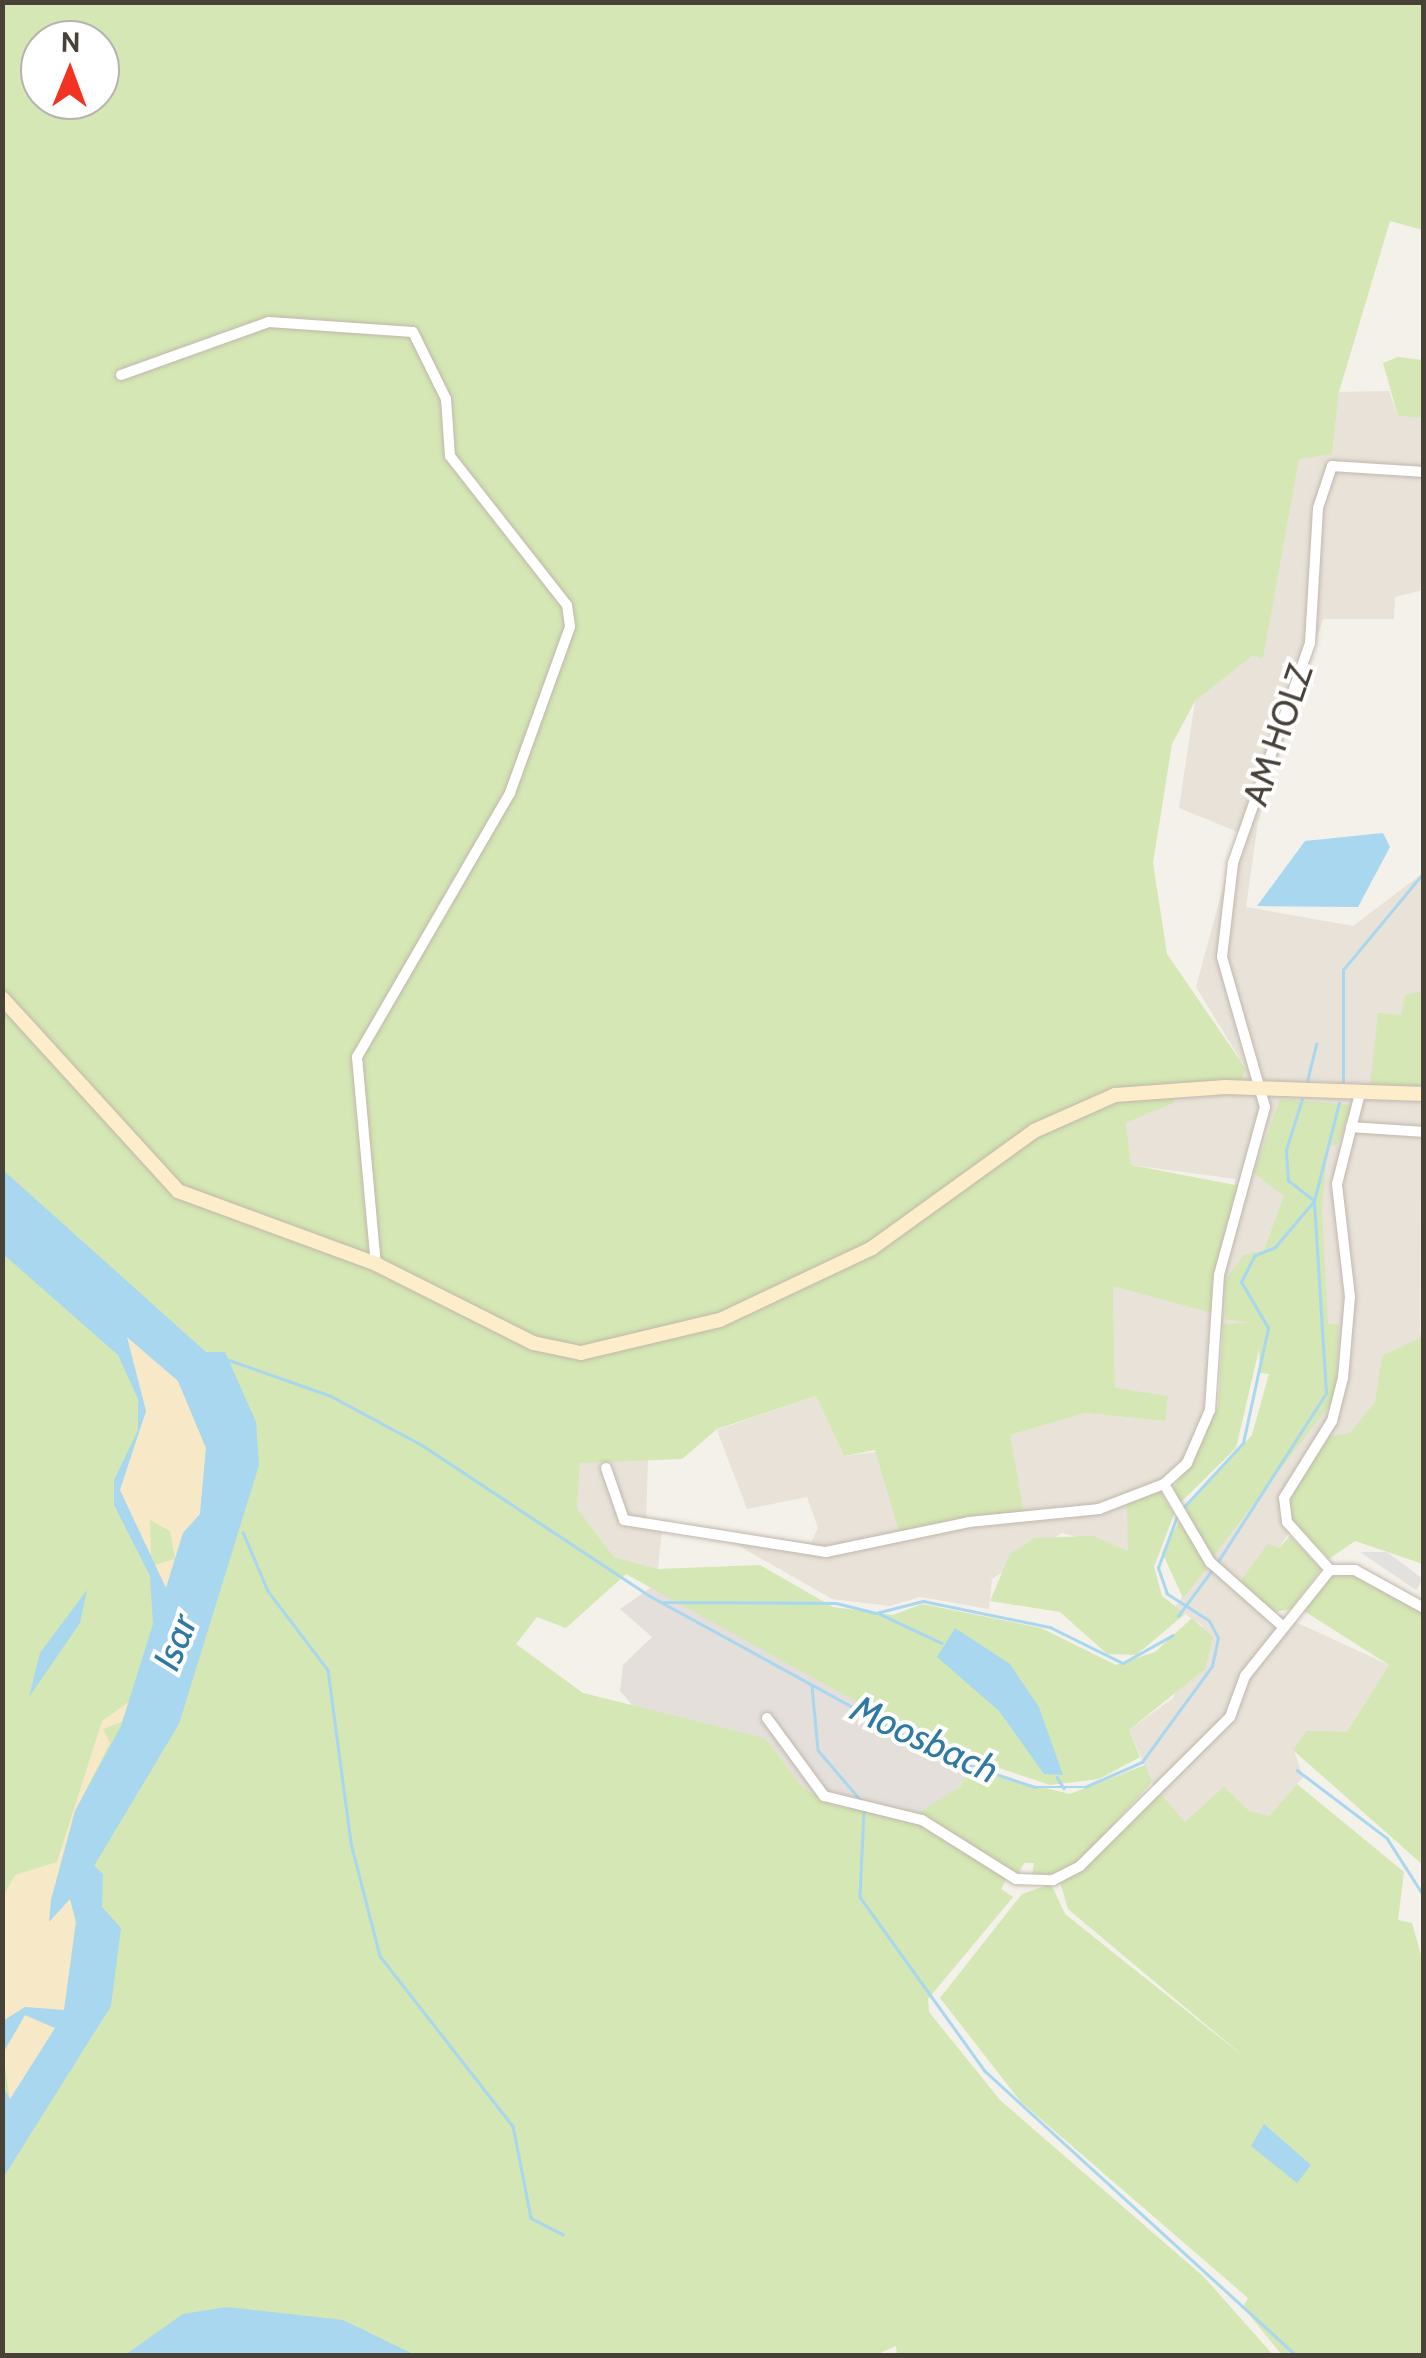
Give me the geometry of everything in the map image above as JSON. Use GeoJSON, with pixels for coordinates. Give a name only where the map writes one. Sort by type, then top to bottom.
{"type":"FeatureCollection","features":[{"type":"Feature","properties":{"kind":"main road"},"geometry":{"type":"LineString","coordinates":[[2,998],[178,1190],[376,1264],[533,1343],[581,1353],[630,1346],[720,1320],[872,1248],[1069,1111],[1152,1090],[1424,1094]]}},
{"type":"Feature","properties":{"kind":"street"},"geometry":{"type":"LineString","coordinates":[[121,375],[269,322],[342,332],[350,321],[372,323],[422,339],[446,399],[450,456],[568,605],[570,627],[510,794],[357,1056],[376,1264]]}},
{"type":"Feature","properties":{"kind":"street","name":"AM HOLZ"},"geometry":{"type":"LineString","coordinates":[[1266,1089],[1228,986],[1224,916],[1310,643],[1318,508],[1332,466],[1424,472]]}},
{"type":"Feature","properties":{"kind":"street"},"geometry":{"type":"LineString","coordinates":[[606,1468],[624,1520],[826,1552],[970,1522],[1099,1509],[1164,1484],[1187,1463],[1210,1410],[1219,1276],[1266,1089]]}},
{"type":"Feature","properties":{"kind":"street"},"geometry":{"type":"LineString","coordinates":[[1330,1570],[1287,1522],[1284,1498],[1332,1421],[1342,1378],[1350,1297],[1337,1184],[1360,1093]]}},
{"type":"Feature","properties":{"kind":"street"},"geometry":{"type":"LineString","coordinates":[[1351,1127],[1424,1132]]}},
{"type":"Feature","properties":{"kind":"street"},"geometry":{"type":"LineString","coordinates":[[1164,1484],[1214,1566],[1280,1624]]}},
{"type":"Feature","properties":{"kind":"street"},"geometry":{"type":"LineString","coordinates":[[767,1718],[807,1783],[864,1809],[922,1820],[1016,1879],[1053,1880],[1080,1866],[1230,1718],[1280,1624],[1330,1570],[1355,1570],[1424,1608]]}},
{"type":"Feature","properties":{"kind":"shaded area"},"geometry":{"type":"Polygon","coordinates":[[[1389,391],[1398,416],[1423,418],[1423,590],[1395,597],[1394,619],[1323,619],[1258,822],[1246,907],[1353,926],[1423,873],[1420,1338],[1382,1357],[1375,1402],[1279,1548],[1274,1612],[1389,1665],[1347,1732],[1307,1732],[1294,1750],[1303,1777],[1269,1816],[1185,1823],[1155,1789],[1129,1730],[1173,1698],[1203,1626],[1175,1607],[1319,1410],[1261,1324],[1223,1324],[1207,1439],[1161,1492],[1128,1502],[1128,1551],[1062,1533],[992,1579],[989,1609],[920,1597],[890,1606],[832,1599],[725,1538],[662,1529],[658,1569],[614,1557],[577,1508],[580,1462],[648,1459],[646,1522],[811,1543],[818,1528],[807,1497],[747,1509],[717,1430],[816,1396],[844,1456],[1010,1435],[1085,1413],[1165,1421],[1115,1389],[1113,1285],[1215,1313],[1236,1179],[1131,1165],[1126,1123],[1174,1103],[1173,1083],[1240,1082],[1246,1069],[1196,987],[1238,832],[1179,808],[1195,701],[1253,654],[1263,658],[1299,458],[1332,454],[1339,392],[1389,391]]]}},
{"type":"Feature","properties":{"kind":"shaded area"},"geometry":{"type":"Polygon","coordinates":[[[1360,1552],[1387,1552],[1423,1579],[1416,1590],[1360,1552]]]}},
{"type":"Feature","properties":{"kind":"shaded area"},"geometry":{"type":"Polygon","coordinates":[[[653,1586],[971,1757],[961,1786],[908,1820],[862,1821],[803,1787],[765,1738],[634,1707],[620,1691],[623,1665],[652,1637],[620,1609],[653,1586]]]}},
{"type":"Feature","properties":{"kind":"green space"},"geometry":{"type":"Polygon","coordinates":[[[2,3],[1423,3],[1423,230],[1390,221],[1339,392],[1332,454],[1299,459],[1263,659],[1253,655],[1195,701],[1172,744],[1153,863],[1167,954],[1246,1069],[1240,1082],[1173,1083],[1174,1103],[1126,1123],[1131,1165],[1240,1186],[1216,1314],[1113,1286],[1115,1388],[1168,1396],[1165,1421],[1085,1413],[1010,1435],[1024,1514],[900,1534],[875,1450],[844,1456],[816,1396],[717,1429],[682,1459],[580,1463],[577,1508],[614,1557],[658,1569],[760,1565],[833,1607],[893,1615],[922,1604],[1041,1628],[1116,1665],[1155,1652],[1192,1618],[1213,1637],[1205,1669],[1129,1730],[1140,1757],[1099,1779],[1050,1785],[942,1749],[626,1574],[566,1628],[537,1617],[516,1644],[583,1693],[765,1738],[803,1787],[833,1805],[918,1821],[1008,1877],[1001,1889],[1013,1897],[928,1999],[929,2012],[1000,2100],[1204,2277],[1273,2355],[897,2356],[896,2346],[873,2356],[3,2355],[2,3]]]}},
{"type":"Feature","properties":{"kind":"green space"},"geometry":{"type":"Polygon","coordinates":[[[1398,357],[1423,360],[1423,418],[1398,416],[1383,363],[1398,357]]]}},
{"type":"Feature","properties":{"kind":"green space"},"geometry":{"type":"Polygon","coordinates":[[[1423,991],[1423,1087],[1370,1087],[1378,1013],[1401,1015],[1405,995],[1423,991]]]}},
{"type":"Feature","properties":{"kind":"green space"},"geometry":{"type":"Polygon","coordinates":[[[1280,1099],[1351,1105],[1338,1144],[1327,1147],[1322,1212],[1328,1324],[1339,1325],[1335,1398],[1211,1559],[1185,1509],[1252,1435],[1269,1374],[1260,1373],[1259,1349],[1236,1448],[1180,1503],[1173,1489],[1218,1407],[1223,1324],[1252,1323],[1225,1319],[1225,1280],[1244,1255],[1264,1250],[1284,1196],[1254,1173],[1280,1099]]]}},
{"type":"Feature","properties":{"kind":"green space"},"geometry":{"type":"Polygon","coordinates":[[[1423,1314],[1423,1564],[1355,1541],[1329,1559],[1288,1516],[1295,1481],[1330,1436],[1350,1433],[1375,1402],[1382,1356],[1420,1338],[1423,1314]]]}},
{"type":"Feature","properties":{"kind":"green space"},"geometry":{"type":"Polygon","coordinates":[[[1161,1492],[1174,1514],[1154,1567],[1162,1596],[1185,1614],[1136,1655],[1107,1654],[1060,1612],[990,1601],[1010,1554],[1035,1538],[1093,1536],[1128,1551],[1127,1502],[1161,1492]]]}},
{"type":"Feature","properties":{"kind":"green space"},"geometry":{"type":"Polygon","coordinates":[[[1181,1518],[1208,1567],[1183,1598],[1162,1552],[1181,1518]]]}},
{"type":"Feature","properties":{"kind":"green space"},"geometry":{"type":"Polygon","coordinates":[[[1290,1536],[1321,1569],[1291,1609],[1274,1612],[1239,1583],[1268,1544],[1279,1548],[1290,1536]]]}},
{"type":"Feature","properties":{"kind":"green space"},"geometry":{"type":"Polygon","coordinates":[[[1352,1575],[1423,1613],[1423,1865],[1293,1750],[1307,1731],[1347,1732],[1389,1665],[1301,1609],[1331,1576],[1352,1575]]]}},
{"type":"Feature","properties":{"kind":"green space"},"geometry":{"type":"Polygon","coordinates":[[[1145,1765],[1152,1782],[1079,1863],[1057,1874],[1032,1876],[1034,1863],[1024,1863],[1018,1874],[918,1813],[961,1786],[967,1769],[1070,1794],[1145,1765]]]}},
{"type":"Feature","properties":{"kind":"green space"},"geometry":{"type":"Polygon","coordinates":[[[1297,1784],[1404,1872],[1398,1920],[1412,1923],[1423,1962],[1423,2355],[1282,2355],[1243,2307],[1248,2298],[1021,2102],[940,1998],[1022,1894],[1051,1884],[1065,1914],[1248,2060],[1068,1909],[1059,1879],[1083,1867],[1154,1787],[1185,1822],[1224,1787],[1249,1811],[1269,1816],[1297,1784]]]}},
{"type":"Feature","properties":{"kind":"sand"},"geometry":{"type":"Polygon","coordinates":[[[125,1335],[178,1381],[206,1448],[200,1514],[183,1533],[175,1559],[170,1531],[150,1520],[151,1556],[119,1490],[146,1411],[125,1335]]]}},
{"type":"Feature","properties":{"kind":"sand"},"geometry":{"type":"Polygon","coordinates":[[[175,1559],[166,1588],[154,1565],[175,1559]]]}},
{"type":"Feature","properties":{"kind":"sand"},"geometry":{"type":"Polygon","coordinates":[[[129,1702],[122,1722],[103,1729],[110,1743],[75,1811],[51,1900],[51,1919],[70,1899],[76,1922],[64,2011],[25,2007],[3,2021],[3,1897],[15,1875],[57,1862],[102,1721],[129,1702]]]}},
{"type":"Feature","properties":{"kind":"sand"},"geometry":{"type":"Polygon","coordinates":[[[25,2015],[55,2028],[10,2100],[3,2053],[25,2015]]]}},
{"type":"Feature","properties":{"kind":"water"},"geometry":{"type":"Polygon","coordinates":[[[1383,833],[1390,847],[1358,907],[1257,906],[1305,841],[1383,833]]]}},
{"type":"Feature","properties":{"kind":"water","name":"Isar"},"geometry":{"type":"Polygon","coordinates":[[[3,1170],[206,1352],[225,1352],[256,1422],[259,1465],[179,1724],[94,1866],[103,1874],[102,1907],[121,1928],[111,2006],[3,2178],[3,2087],[10,2099],[55,2028],[25,2015],[3,2053],[3,2021],[25,2007],[64,2010],[76,1922],[70,1899],[49,1922],[51,1900],[75,1811],[121,1726],[153,1624],[150,1576],[114,1505],[114,1480],[138,1430],[138,1399],[118,1355],[3,1254],[3,1170]],[[127,1337],[146,1411],[120,1490],[166,1588],[183,1533],[200,1514],[206,1448],[178,1381],[127,1337]]]}},
{"type":"Feature","properties":{"kind":"water"},"geometry":{"type":"Polygon","coordinates":[[[87,1590],[80,1623],[29,1697],[40,1653],[87,1590]]]}},
{"type":"Feature","properties":{"kind":"water"},"geometry":{"type":"Polygon","coordinates":[[[955,1628],[1010,1664],[1039,1707],[1063,1775],[1044,1774],[999,1711],[937,1657],[955,1628]]]}},
{"type":"Feature","properties":{"kind":"water"},"geometry":{"type":"Polygon","coordinates":[[[1264,2124],[1311,2165],[1297,2183],[1251,2146],[1264,2124]]]}},
{"type":"Feature","properties":{"kind":"water"},"geometry":{"type":"Polygon","coordinates":[[[227,2307],[343,2320],[415,2355],[125,2355],[183,2314],[227,2307]]]}},
{"type":"Feature","properties":{"kind":"waterway","name":"Moosbach"},"geometry":{"type":"LineString","coordinates":[[1343,1082],[1343,970],[1424,872]]}},
{"type":"Feature","properties":{"kind":"waterway"},"geometry":{"type":"LineString","coordinates":[[1307,1081],[1316,1044]]}},
{"type":"Feature","properties":{"kind":"waterway"},"geometry":{"type":"LineString","coordinates":[[1217,1563],[1326,1393],[1314,1201],[1288,1181],[1286,1150],[1302,1099]]}},
{"type":"Feature","properties":{"kind":"waterway","name":"Moosbach"},"geometry":{"type":"LineString","coordinates":[[1182,1509],[1243,1443],[1268,1328],[1241,1282],[1254,1256],[1275,1247],[1314,1201],[1339,1103]]}},
{"type":"Feature","properties":{"kind":"waterway","name":"Moosbach"},"geometry":{"type":"LineString","coordinates":[[229,1360],[331,1396],[422,1445],[650,1596],[942,1756],[1035,1787],[1085,1787],[1142,1762],[1212,1666],[1218,1638],[1209,1621],[1167,1594],[1158,1568],[1177,1516]]}},
{"type":"Feature","properties":{"kind":"waterway"},"geometry":{"type":"LineString","coordinates":[[243,1532],[268,1591],[328,1670],[351,1843],[380,1956],[513,2126],[531,2218],[563,2234]]}},
{"type":"Feature","properties":{"kind":"waterway"},"geometry":{"type":"LineString","coordinates":[[1178,1616],[1212,1570]]}},
{"type":"Feature","properties":{"kind":"waterway","name":"Moosbach"},"geometry":{"type":"LineString","coordinates":[[664,1602],[836,1603],[876,1613],[923,1601],[1050,1627],[1123,1663],[1173,1635]]}},
{"type":"Feature","properties":{"kind":"waterway"},"geometry":{"type":"LineString","coordinates":[[880,1614],[942,1643]]}},
{"type":"Feature","properties":{"kind":"waterway"},"geometry":{"type":"LineString","coordinates":[[812,1686],[818,1750],[864,1804]]}},
{"type":"Feature","properties":{"kind":"waterway"},"geometry":{"type":"LineString","coordinates":[[1297,1770],[1387,1838],[1424,1896]]}},
{"type":"Feature","properties":{"kind":"waterway"},"geometry":{"type":"LineString","coordinates":[[1057,1777],[1064,1788]]}},
{"type":"Feature","properties":{"kind":"waterway"},"geometry":{"type":"LineString","coordinates":[[864,1811],[860,1897],[985,2071],[1297,2356]]}}]}
